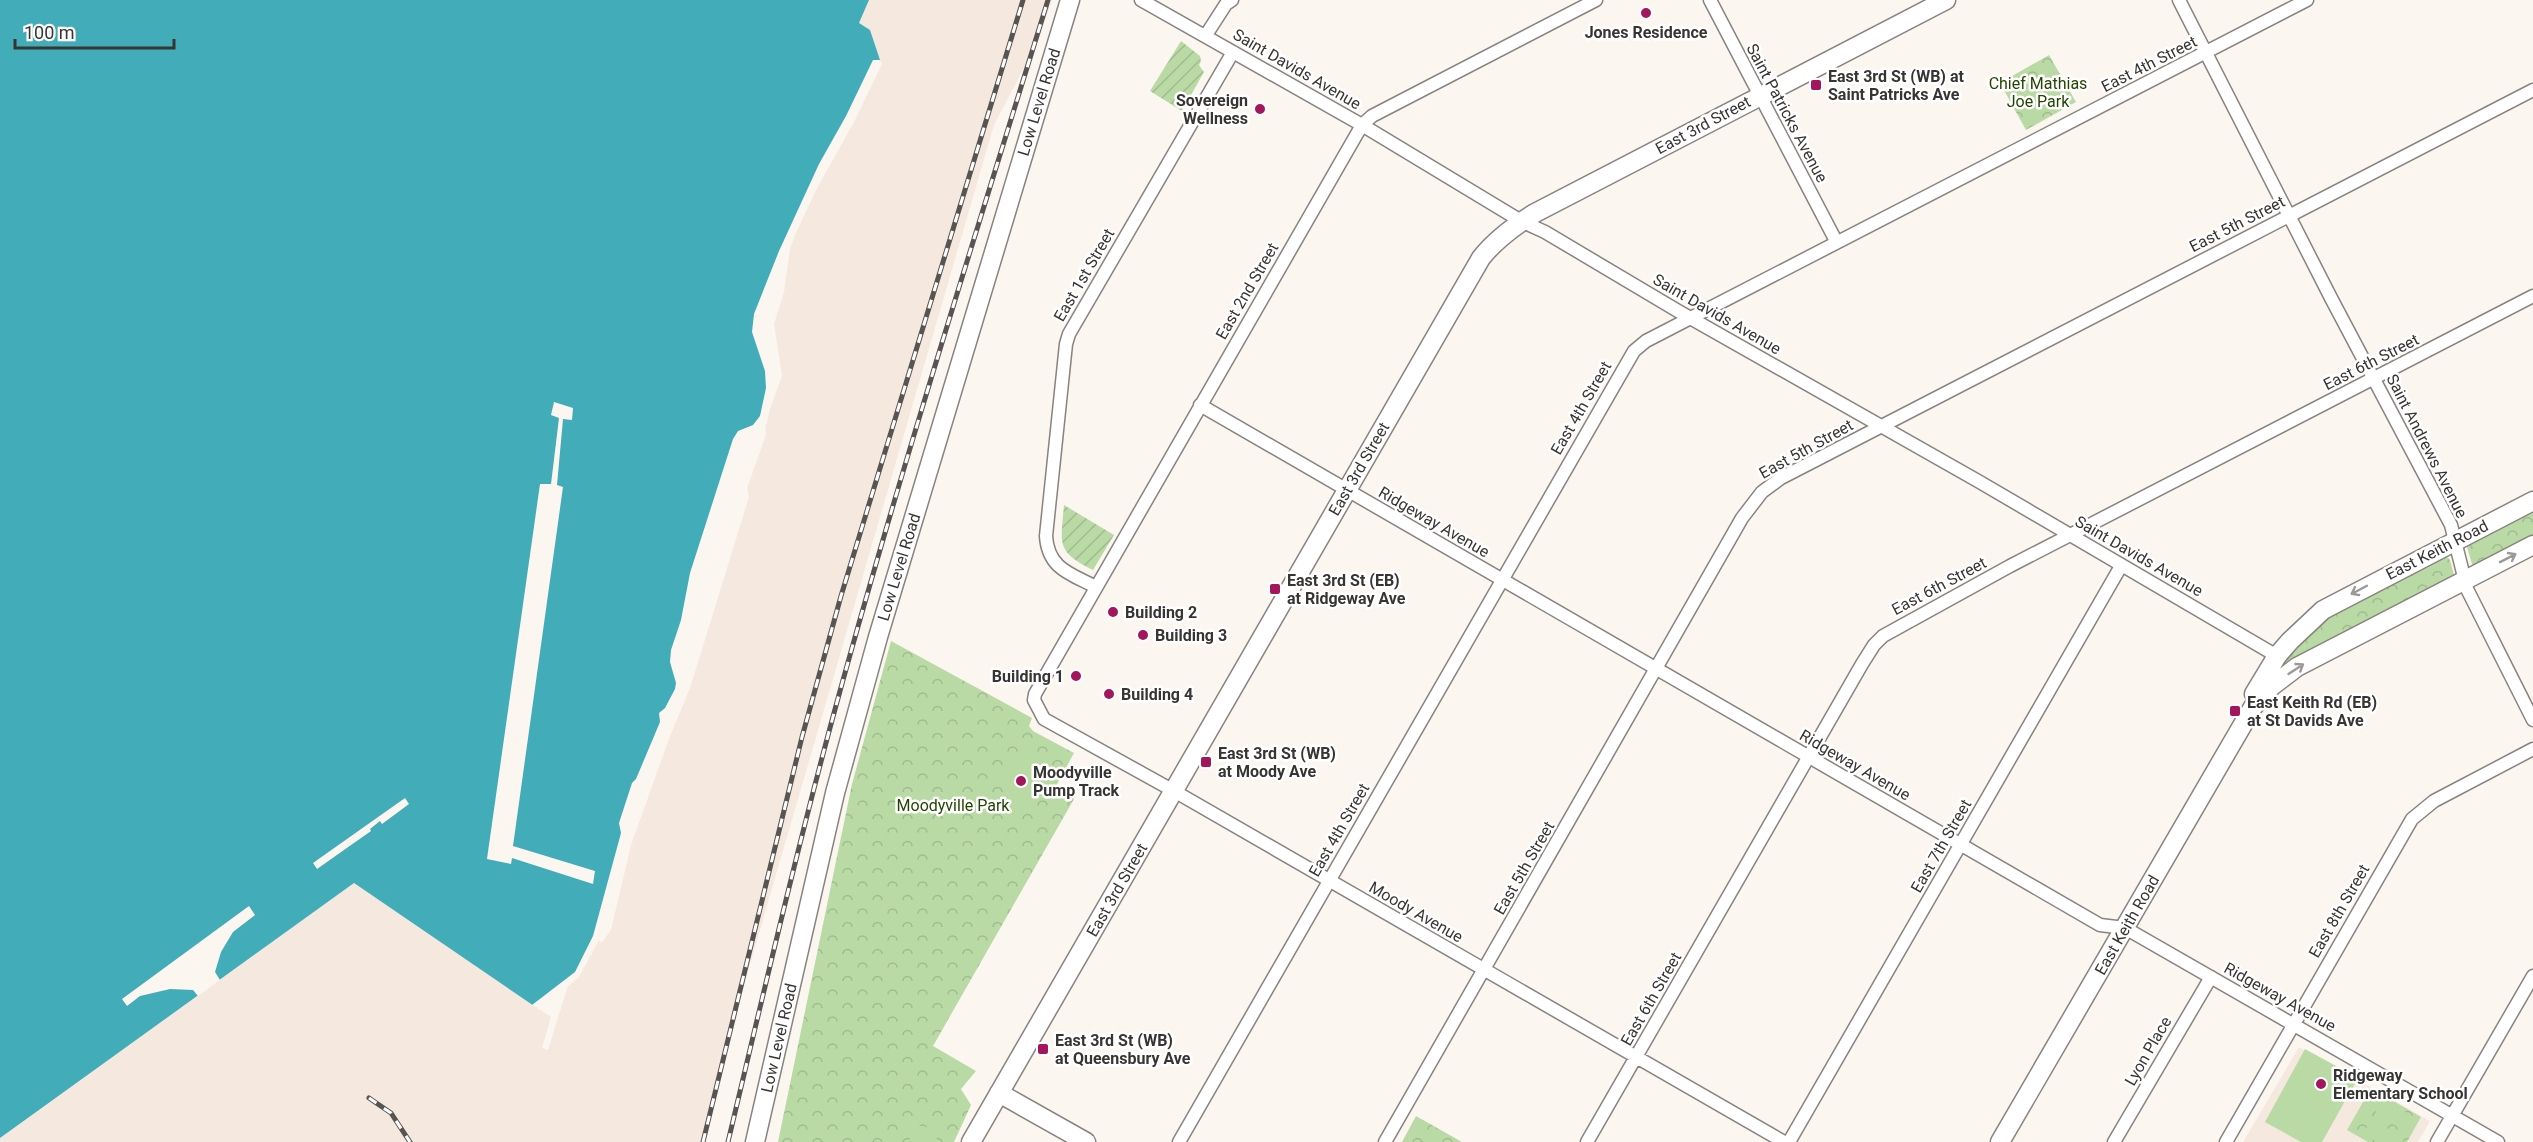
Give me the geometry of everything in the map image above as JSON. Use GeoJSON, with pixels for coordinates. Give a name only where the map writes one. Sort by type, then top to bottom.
{"type":"FeatureCollection","features":[{"type":"Feature","properties":{"kind":"street","name":"Low Level Road"},"geometry":{"type":"LineString","coordinates":[[755,1142],[838,782],[891,592],[1070,0]]}},
{"type":"Feature","properties":{"kind":"street","name":"Saint Davids Avenue"},"geometry":{"type":"LineString","coordinates":[[1141,0],[1362,125],[1521,221],[1545,232],[2277,656]]}},
{"type":"Feature","properties":{"kind":"street"},"geometry":{"type":"LineString","coordinates":[[1206,35],[1226,4],[1232,0]]}},
{"type":"Feature","properties":{"kind":"street","name":"East 2nd Street"},"geometry":{"type":"LineString","coordinates":[[1036,705],[1035,694],[1362,125],[1372,116],[1596,0]]}},
{"type":"Feature","properties":{"kind":"street","name":"Saint Patricks Avenue"},"geometry":{"type":"LineString","coordinates":[[1710,0],[1836,241]]}},
{"type":"Feature","properties":{"kind":"street","name":"East 3rd Street"},"geometry":{"type":"LineString","coordinates":[[971,1142],[1481,258],[1501,236],[1521,221],[1759,95],[1946,0]]}},
{"type":"Feature","properties":{"kind":"street","name":"Saint Andrews Avenue"},"geometry":{"type":"LineString","coordinates":[[2179,0],[2451,525],[2464,581],[2533,720]]}},
{"type":"Feature","properties":{"kind":"street","name":"East 4th Street"},"geometry":{"type":"LineString","coordinates":[[1179,1142],[1627,360],[1646,341],[2307,0]]}},
{"type":"Feature","properties":{"kind":"street","name":"East 1st Street"},"geometry":{"type":"LineString","coordinates":[[1096,587],[1057,567],[1047,548],[1046,536],[1066,344],[1069,334],[1233,52]]}},
{"type":"Feature","properties":{"kind":"street","name":"East 5th Street"},"geometry":{"type":"LineString","coordinates":[[1385,1142],[1754,500],[1781,478],[2533,90]]}},
{"type":"Feature","properties":{"kind":"street","name":"East 6th Street"},"geometry":{"type":"LineString","coordinates":[[1587,1142],[1869,652],[1883,636],[1926,611],[2533,296]]}},
{"type":"Feature","properties":{"kind":"street","name":"Ridgeway Avenue"},"geometry":{"type":"LineString","coordinates":[[1200,405],[2100,925],[2125,928],[2498,1142]]}},
{"type":"Feature","properties":{"kind":"street","name":"East Keith Road"},"geometry":{"type":"LineString","coordinates":[[2253,707],[2254,694],[2277,656],[2308,623],[2324,610],[2533,501]]}},
{"type":"Feature","properties":{"kind":"street","name":"East Keith Road"},"geometry":{"type":"LineString","coordinates":[[2000,1142],[2253,707],[2272,686],[2297,667],[2533,545]]}},
{"type":"Feature","properties":{"kind":"street","name":"East 7th Street"},"geometry":{"type":"LineString","coordinates":[[1789,1142],[2121,566]]}},
{"type":"Feature","properties":{"kind":"street","name":"Moody Avenue"},"geometry":{"type":"LineString","coordinates":[[1036,705],[1044,719],[1784,1142]]}},
{"type":"Feature","properties":{"kind":"street","name":"East 8th Street"},"geometry":{"type":"LineString","coordinates":[[2226,1142],[2412,819],[2434,801],[2533,749]]}},
{"type":"Feature","properties":{"kind":"street"},"geometry":{"type":"LineString","coordinates":[[2437,1142],[2533,976]]}},
{"type":"Feature","properties":{"kind":"street","name":"Lyon Place"},"geometry":{"type":"LineString","coordinates":[[2114,1142],[2211,977]]}},
{"type":"Feature","properties":{"kind":"street"},"geometry":{"type":"LineString","coordinates":[[999,1093],[1086,1142]]}},
{"type":"Feature","properties":{"kind":"shaded area"},"geometry":{"type":"Polygon","coordinates":[[[869,0],[1052,0],[1039,39],[994,125],[735,1016],[704,1142],[0,1142],[0,1137],[354,883],[551,1017],[542,1048],[548,1050],[583,937],[602,942],[611,930],[631,845],[670,736],[690,688],[749,497],[747,488],[766,435],[765,422],[782,376],[774,324],[784,292],[792,234],[859,23],[869,0]]]}},
{"type":"Feature","properties":{"kind":"shaded area","name":"Ridgeway Elementary School"},"geometry":{"type":"Polygon","coordinates":[[[2299,1047],[2430,1121],[2418,1142],[2243,1142],[2299,1047]]]}},
{"type":"Feature","properties":{"kind":"green space"},"geometry":{"type":"Polygon","coordinates":[[[1181,41],[1200,56],[1199,65],[1204,72],[1182,111],[1150,91],[1181,41]]]}},
{"type":"Feature","properties":{"kind":"green space","name":"Chief Mathias Joe Park"},"geometry":{"type":"Polygon","coordinates":[[[2049,55],[2076,102],[2026,130],[2000,83],[2049,55]]]}},
{"type":"Feature","properties":{"kind":"green space"},"geometry":{"type":"Polygon","coordinates":[[[1064,505],[1114,535],[1093,570],[1066,552],[1062,538],[1064,505]]]}},
{"type":"Feature","properties":{"kind":"green space"},"geometry":{"type":"Polygon","coordinates":[[[2533,505],[2533,541],[2474,571],[2467,547],[2468,541],[2533,505]]]}},
{"type":"Feature","properties":{"kind":"green space"},"geometry":{"type":"Polygon","coordinates":[[[2446,556],[2450,560],[2454,575],[2451,582],[2270,677],[2323,616],[2446,556]]]}},
{"type":"Feature","properties":{"kind":"green space","name":"Moodyville Park"},"geometry":{"type":"Polygon","coordinates":[[[891,641],[1032,718],[1029,726],[1033,731],[1074,753],[1055,788],[1074,799],[933,1046],[976,1071],[961,1089],[971,1105],[954,1142],[778,1142],[852,784],[891,641]]]}},
{"type":"Feature","properties":{"kind":"green space","name":"Moodyville Pump Track"},"geometry":{"type":"Polygon","coordinates":[[[1030,748],[1036,749],[1039,757],[1040,773],[1037,781],[1030,796],[1020,809],[1007,809],[1004,793],[1008,774],[1017,758],[1030,748]]]}},
{"type":"Feature","properties":{"kind":"green space"},"geometry":{"type":"Polygon","coordinates":[[[2305,1049],[2358,1078],[2322,1142],[2301,1142],[2265,1122],[2305,1049]]]}},
{"type":"Feature","properties":{"kind":"green space"},"geometry":{"type":"Polygon","coordinates":[[[2371,1088],[2421,1117],[2407,1142],[2368,1142],[2347,1130],[2371,1088]]]}},
{"type":"Feature","properties":{"kind":"green space"},"geometry":{"type":"Polygon","coordinates":[[[2383,1099],[2416,1118],[2408,1133],[2375,1114],[2383,1099]]]}},
{"type":"Feature","properties":{"kind":"green space"},"geometry":{"type":"Polygon","coordinates":[[[1416,1116],[1462,1142],[1402,1142],[1416,1116]]]}},
{"type":"Feature","properties":{"kind":"green space"},"geometry":{"type":"Polygon","coordinates":[[[2372,1119],[2404,1138],[2402,1142],[2377,1142],[2363,1134],[2372,1119]]]}},
{"type":"Feature","properties":{"kind":"green space"},"geometry":{"type":"Polygon","coordinates":[[[913,1124],[939,1130],[936,1142],[909,1142],[913,1124]]]}},
{"type":"Feature","properties":{"kind":"water"},"geometry":{"type":"Polygon","coordinates":[[[0,0],[869,0],[859,23],[870,30],[880,60],[852,121],[813,188],[761,319],[761,331],[773,374],[765,422],[741,440],[675,658],[680,682],[625,830],[608,900],[580,969],[537,1008],[354,883],[0,1138],[0,0]]]}},
{"type":"Feature","properties":{"kind":"pier"},"geometry":{"type":"Polygon","coordinates":[[[873,60],[880,60],[882,64],[795,235],[764,319],[769,357],[776,374],[767,423],[758,433],[743,442],[678,659],[682,688],[627,831],[600,938],[579,977],[540,1010],[532,1005],[575,972],[593,936],[621,833],[619,823],[632,783],[636,779],[660,722],[659,713],[665,708],[675,689],[676,683],[670,662],[671,650],[681,620],[690,573],[733,439],[738,431],[753,425],[760,416],[766,388],[765,371],[752,332],[754,314],[779,251],[819,164],[846,116],[873,60]]]}},
{"type":"Feature","properties":{"kind":"pier"},"geometry":{"type":"Polygon","coordinates":[[[554,402],[573,408],[572,420],[563,419],[557,485],[563,487],[513,846],[595,871],[593,884],[512,858],[511,864],[487,859],[540,484],[551,484],[559,418],[551,415],[554,402]]]}},
{"type":"Feature","properties":{"kind":"pier"},"geometry":{"type":"Polygon","coordinates":[[[405,798],[409,804],[382,824],[380,821],[370,829],[371,831],[317,869],[313,863],[405,798]]]}},
{"type":"Feature","properties":{"kind":"pier"},"geometry":{"type":"Polygon","coordinates":[[[249,906],[255,915],[233,932],[221,952],[215,972],[220,980],[198,996],[193,990],[170,989],[140,996],[127,1006],[122,999],[249,906]]]}},
{"type":"Feature","properties":{"kind":"railway"},"geometry":{"type":"LineString","coordinates":[[703,1142],[802,737],[841,596],[1023,0]]}},
{"type":"Feature","properties":{"kind":"railway"},"geometry":{"type":"LineString","coordinates":[[728,1142],[796,859],[864,604],[1048,0]]}},
{"type":"Feature","properties":{"kind":"railway"},"geometry":{"type":"LineString","coordinates":[[369,1098],[391,1113],[410,1142]]}},
{"type":"Feature","properties":{"kind":"place","name":"Jones Residence"},"geometry":{"type":"Point","coordinates":[1646,13]}},
{"type":"Feature","properties":{"kind":"place","name":"East 3rd St (WB) at Saint Patricks Ave"},"geometry":{"type":"Point","coordinates":[1816,85]}},
{"type":"Feature","properties":{"kind":"place","name":"Sovereign Wellness"},"geometry":{"type":"Point","coordinates":[1260,109]}},
{"type":"Feature","properties":{"kind":"place","name":"East 3rd St (EB) at Ridgeway Ave"},"geometry":{"type":"Point","coordinates":[1275,589]}},
{"type":"Feature","properties":{"kind":"place","name":"Building 2"},"geometry":{"type":"Point","coordinates":[1113,612]}},
{"type":"Feature","properties":{"kind":"place","name":"Building 3"},"geometry":{"type":"Point","coordinates":[1143,635]}},
{"type":"Feature","properties":{"kind":"place","name":"Building 1"},"geometry":{"type":"Point","coordinates":[1076,676]}},
{"type":"Feature","properties":{"kind":"place","name":"Building 4"},"geometry":{"type":"Point","coordinates":[1109,694]}},
{"type":"Feature","properties":{"kind":"place","name":"East Keith Rd (EB) at St Davids Ave"},"geometry":{"type":"Point","coordinates":[2235,711]}},
{"type":"Feature","properties":{"kind":"place","name":"East 3rd St (WB) at Moody Ave"},"geometry":{"type":"Point","coordinates":[1206,762]}},
{"type":"Feature","properties":{"kind":"place","name":"Moodyville Pump Track"},"geometry":{"type":"Point","coordinates":[1021,781]}},
{"type":"Feature","properties":{"kind":"place","name":"East 3rd St (WB) at Queensbury Ave"},"geometry":{"type":"Point","coordinates":[1043,1049]}},
{"type":"Feature","properties":{"kind":"place","name":"Ridgeway Elementary School"},"geometry":{"type":"Point","coordinates":[2321,1084]}}]}
